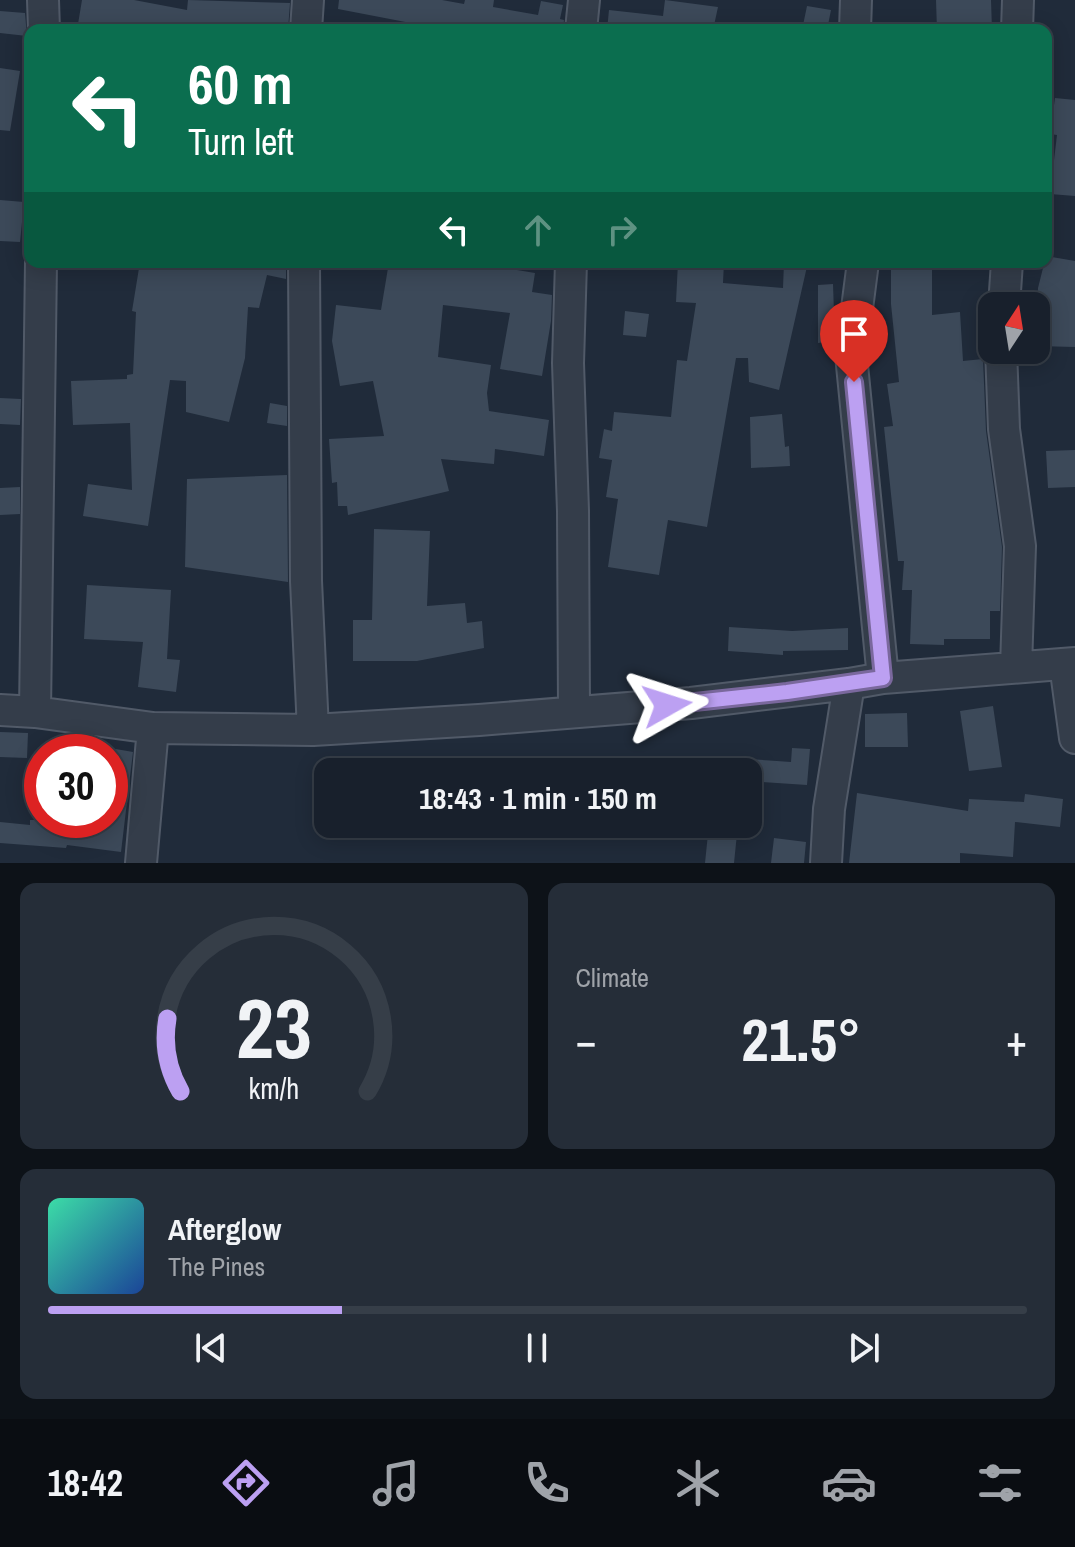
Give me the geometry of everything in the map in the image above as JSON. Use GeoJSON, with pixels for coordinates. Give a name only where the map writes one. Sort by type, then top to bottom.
{"type":"FeatureCollection","features":[{"type":"Feature","properties":{"kind":"street"},"geometry":{"type":"LineString","coordinates":[[43,0],[44,24]]}},
{"type":"Feature","properties":{"kind":"street"},"geometry":{"type":"LineString","coordinates":[[306,24],[308,0]]}},
{"type":"Feature","properties":{"kind":"street"},"geometry":{"type":"LineString","coordinates":[[582,24],[584,0]]}},
{"type":"Feature","properties":{"kind":"street"},"geometry":{"type":"LineString","coordinates":[[855,24],[856,0]]}},
{"type":"Feature","properties":{"kind":"street"},"geometry":{"type":"LineString","coordinates":[[1017,24],[1018,0]]}},
{"type":"Feature","properties":{"kind":"street"},"geometry":{"type":"LineString","coordinates":[[35,712],[41,268]]}},
{"type":"Feature","properties":{"kind":"street"},"geometry":{"type":"LineString","coordinates":[[304,268],[306,581],[313,730]]}},
{"type":"Feature","properties":{"kind":"street"},"geometry":{"type":"LineString","coordinates":[[571,268],[568,363],[573,511],[574,711]]}},
{"type":"Feature","properties":{"kind":"street"},"geometry":{"type":"LineString","coordinates":[[862,268],[851,355],[883,678]]}},
{"type":"Feature","properties":{"kind":"street"},"geometry":{"type":"LineString","coordinates":[[1005,292],[1007,268]]}},
{"type":"Feature","properties":{"kind":"street"},"geometry":{"type":"LineString","coordinates":[[1002,364],[1004,429],[1020,546],[1016,667]]}},
{"type":"Feature","properties":{"kind":"street"},"geometry":{"type":"LineString","coordinates":[[0,710],[153,728],[313,730],[619,710],[883,678],[1070,663],[1075,738]]}},
{"type":"Feature","properties":{"kind":"street"},"geometry":{"type":"LineString","coordinates":[[826,863],[829,809],[849,684]]}},
{"type":"Feature","properties":{"kind":"street"},"geometry":{"type":"LineString","coordinates":[[141,863],[153,728]]}},
{"type":"Feature","properties":{"kind":"building"},"geometry":{"type":"Polygon","coordinates":[[[82,0],[134,0],[187,10],[188,0],[290,3],[288,24],[78,24],[82,0]]]}},
{"type":"Feature","properties":{"kind":"building"},"geometry":{"type":"Polygon","coordinates":[[[339,0],[442,0],[464,4],[465,0],[494,0],[493,7],[538,15],[541,1],[563,5],[560,19],[564,20],[564,24],[416,24],[338,9],[339,0]]]}},
{"type":"Feature","properties":{"kind":"building"},"geometry":{"type":"Polygon","coordinates":[[[665,0],[718,7],[714,24],[608,24],[609,10],[663,16],[665,0]]]}},
{"type":"Feature","properties":{"kind":"building"},"geometry":{"type":"Polygon","coordinates":[[[936,0],[991,0],[992,24],[937,24],[936,0]]]}},
{"type":"Feature","properties":{"kind":"building"},"geometry":{"type":"Polygon","coordinates":[[[807,6],[831,10],[828,24],[803,24],[807,6]]]}},
{"type":"Feature","properties":{"kind":"building"},"geometry":{"type":"Polygon","coordinates":[[[0,11],[25,13],[24,36],[0,33],[0,11]]]}},
{"type":"Feature","properties":{"kind":"building"},"geometry":{"type":"Polygon","coordinates":[[[0,68],[20,71],[10,131],[0,130],[0,68]]]}},
{"type":"Feature","properties":{"kind":"building"},"geometry":{"type":"Polygon","coordinates":[[[1055,98],[1075,100],[1075,196],[1052,194],[1057,135],[1052,134],[1055,98]]]}},
{"type":"Feature","properties":{"kind":"building"},"geometry":{"type":"Polygon","coordinates":[[[0,200],[24,202],[20,242],[0,241],[0,200]]]}},
{"type":"Feature","properties":{"kind":"building"},"geometry":{"type":"Polygon","coordinates":[[[1052,257],[1075,261],[1075,347],[1050,346],[1050,292],[1038,292],[1043,268],[1052,268],[1052,257]]]}},
{"type":"Feature","properties":{"kind":"building"},"geometry":{"type":"Polygon","coordinates":[[[139,268],[286,268],[286,279],[267,275],[259,308],[248,307],[245,358],[229,422],[186,412],[186,381],[170,380],[148,526],[83,516],[88,484],[132,490],[130,423],[73,425],[71,381],[127,379],[127,375],[133,374],[136,312],[132,311],[139,268]]]}},
{"type":"Feature","properties":{"kind":"building"},"geometry":{"type":"Polygon","coordinates":[[[388,268],[504,268],[535,273],[532,292],[552,295],[542,376],[500,369],[510,313],[443,305],[438,357],[491,365],[487,393],[489,411],[549,420],[544,456],[495,449],[494,464],[441,459],[449,491],[348,515],[347,506],[338,506],[337,482],[332,483],[329,439],[384,436],[373,381],[340,386],[332,341],[336,305],[381,310],[388,268]]]}},
{"type":"Feature","properties":{"kind":"building"},"geometry":{"type":"Polygon","coordinates":[[[678,268],[724,268],[723,283],[783,288],[784,268],[807,268],[779,390],[749,382],[748,358],[736,358],[707,527],[668,520],[659,575],[608,567],[618,499],[606,497],[612,460],[599,458],[604,429],[612,431],[614,412],[671,417],[677,360],[687,361],[696,303],[676,302],[678,268]]]}},
{"type":"Feature","properties":{"kind":"building"},"geometry":{"type":"Polygon","coordinates":[[[891,268],[932,268],[932,315],[960,312],[963,361],[978,360],[978,364],[983,364],[986,431],[1002,547],[1000,611],[990,611],[990,639],[944,639],[944,645],[910,644],[912,590],[902,590],[904,561],[898,561],[884,427],[893,426],[887,384],[899,382],[891,304],[891,268]]]}},
{"type":"Feature","properties":{"kind":"building"},"geometry":{"type":"Polygon","coordinates":[[[833,284],[835,341],[818,343],[818,285],[833,284]]]}},
{"type":"Feature","properties":{"kind":"building"},"geometry":{"type":"Polygon","coordinates":[[[625,311],[649,314],[646,337],[623,335],[625,311]]]}},
{"type":"Feature","properties":{"kind":"building"},"geometry":{"type":"Polygon","coordinates":[[[0,398],[21,399],[20,425],[0,424],[0,398]]]}},
{"type":"Feature","properties":{"kind":"building"},"geometry":{"type":"Polygon","coordinates":[[[270,403],[287,406],[287,426],[267,423],[270,403]]]}},
{"type":"Feature","properties":{"kind":"building"},"geometry":{"type":"Polygon","coordinates":[[[782,414],[790,466],[751,468],[750,417],[782,414]]]}},
{"type":"Feature","properties":{"kind":"building"},"geometry":{"type":"Polygon","coordinates":[[[1075,450],[1075,487],[1048,488],[1046,451],[1075,450]]]}},
{"type":"Feature","properties":{"kind":"building"},"geometry":{"type":"Polygon","coordinates":[[[287,475],[288,582],[185,567],[187,479],[287,475]]]}},
{"type":"Feature","properties":{"kind":"building"},"geometry":{"type":"Polygon","coordinates":[[[20,487],[20,514],[0,515],[0,488],[20,487]]]}},
{"type":"Feature","properties":{"kind":"building"},"geometry":{"type":"Polygon","coordinates":[[[374,529],[430,531],[427,606],[465,603],[467,623],[482,621],[484,648],[417,661],[353,661],[353,620],[372,620],[374,529]]]}},
{"type":"Feature","properties":{"kind":"building"},"geometry":{"type":"Polygon","coordinates":[[[87,585],[171,590],[167,659],[180,660],[176,692],[138,687],[143,642],[84,639],[87,585]]]}},
{"type":"Feature","properties":{"kind":"building"},"geometry":{"type":"Polygon","coordinates":[[[729,627],[792,631],[848,628],[848,650],[783,651],[783,655],[728,651],[729,627]]]}},
{"type":"Feature","properties":{"kind":"building"},"geometry":{"type":"Polygon","coordinates":[[[993,706],[1002,767],[969,771],[960,711],[993,706]]]}},
{"type":"Feature","properties":{"kind":"building"},"geometry":{"type":"Polygon","coordinates":[[[907,713],[908,747],[865,747],[865,714],[907,713]]]}},
{"type":"Feature","properties":{"kind":"building"},"geometry":{"type":"Polygon","coordinates":[[[0,732],[28,733],[24,734],[24,758],[0,757],[0,732]]]}},
{"type":"Feature","properties":{"kind":"building"},"geometry":{"type":"Polygon","coordinates":[[[792,748],[810,749],[807,785],[762,782],[762,760],[791,762],[792,748]]]}},
{"type":"Feature","properties":{"kind":"building"},"geometry":{"type":"Polygon","coordinates":[[[128,751],[133,752],[128,794],[128,751]]]}},
{"type":"Feature","properties":{"kind":"building"},"geometry":{"type":"Polygon","coordinates":[[[857,793],[968,811],[969,799],[1024,802],[1025,794],[1063,799],[1060,827],[1015,822],[1013,857],[960,853],[960,863],[849,863],[857,793]]]}},
{"type":"Feature","properties":{"kind":"building"},"geometry":{"type":"Polygon","coordinates":[[[0,822],[24,824],[24,838],[123,838],[121,852],[67,845],[66,848],[0,843],[0,822]]]}},
{"type":"Feature","properties":{"kind":"building"},"geometry":{"type":"Polygon","coordinates":[[[708,838],[737,838],[734,863],[705,863],[708,838]]]}},
{"type":"Feature","properties":{"kind":"building"},"geometry":{"type":"Polygon","coordinates":[[[774,838],[806,842],[804,863],[771,863],[774,838]]]}},
{"type":"Feature","properties":{"kind":"route"},"geometry":{"type":"LineString","coordinates":[[667,705],[883,678],[854,382]]}}]}
